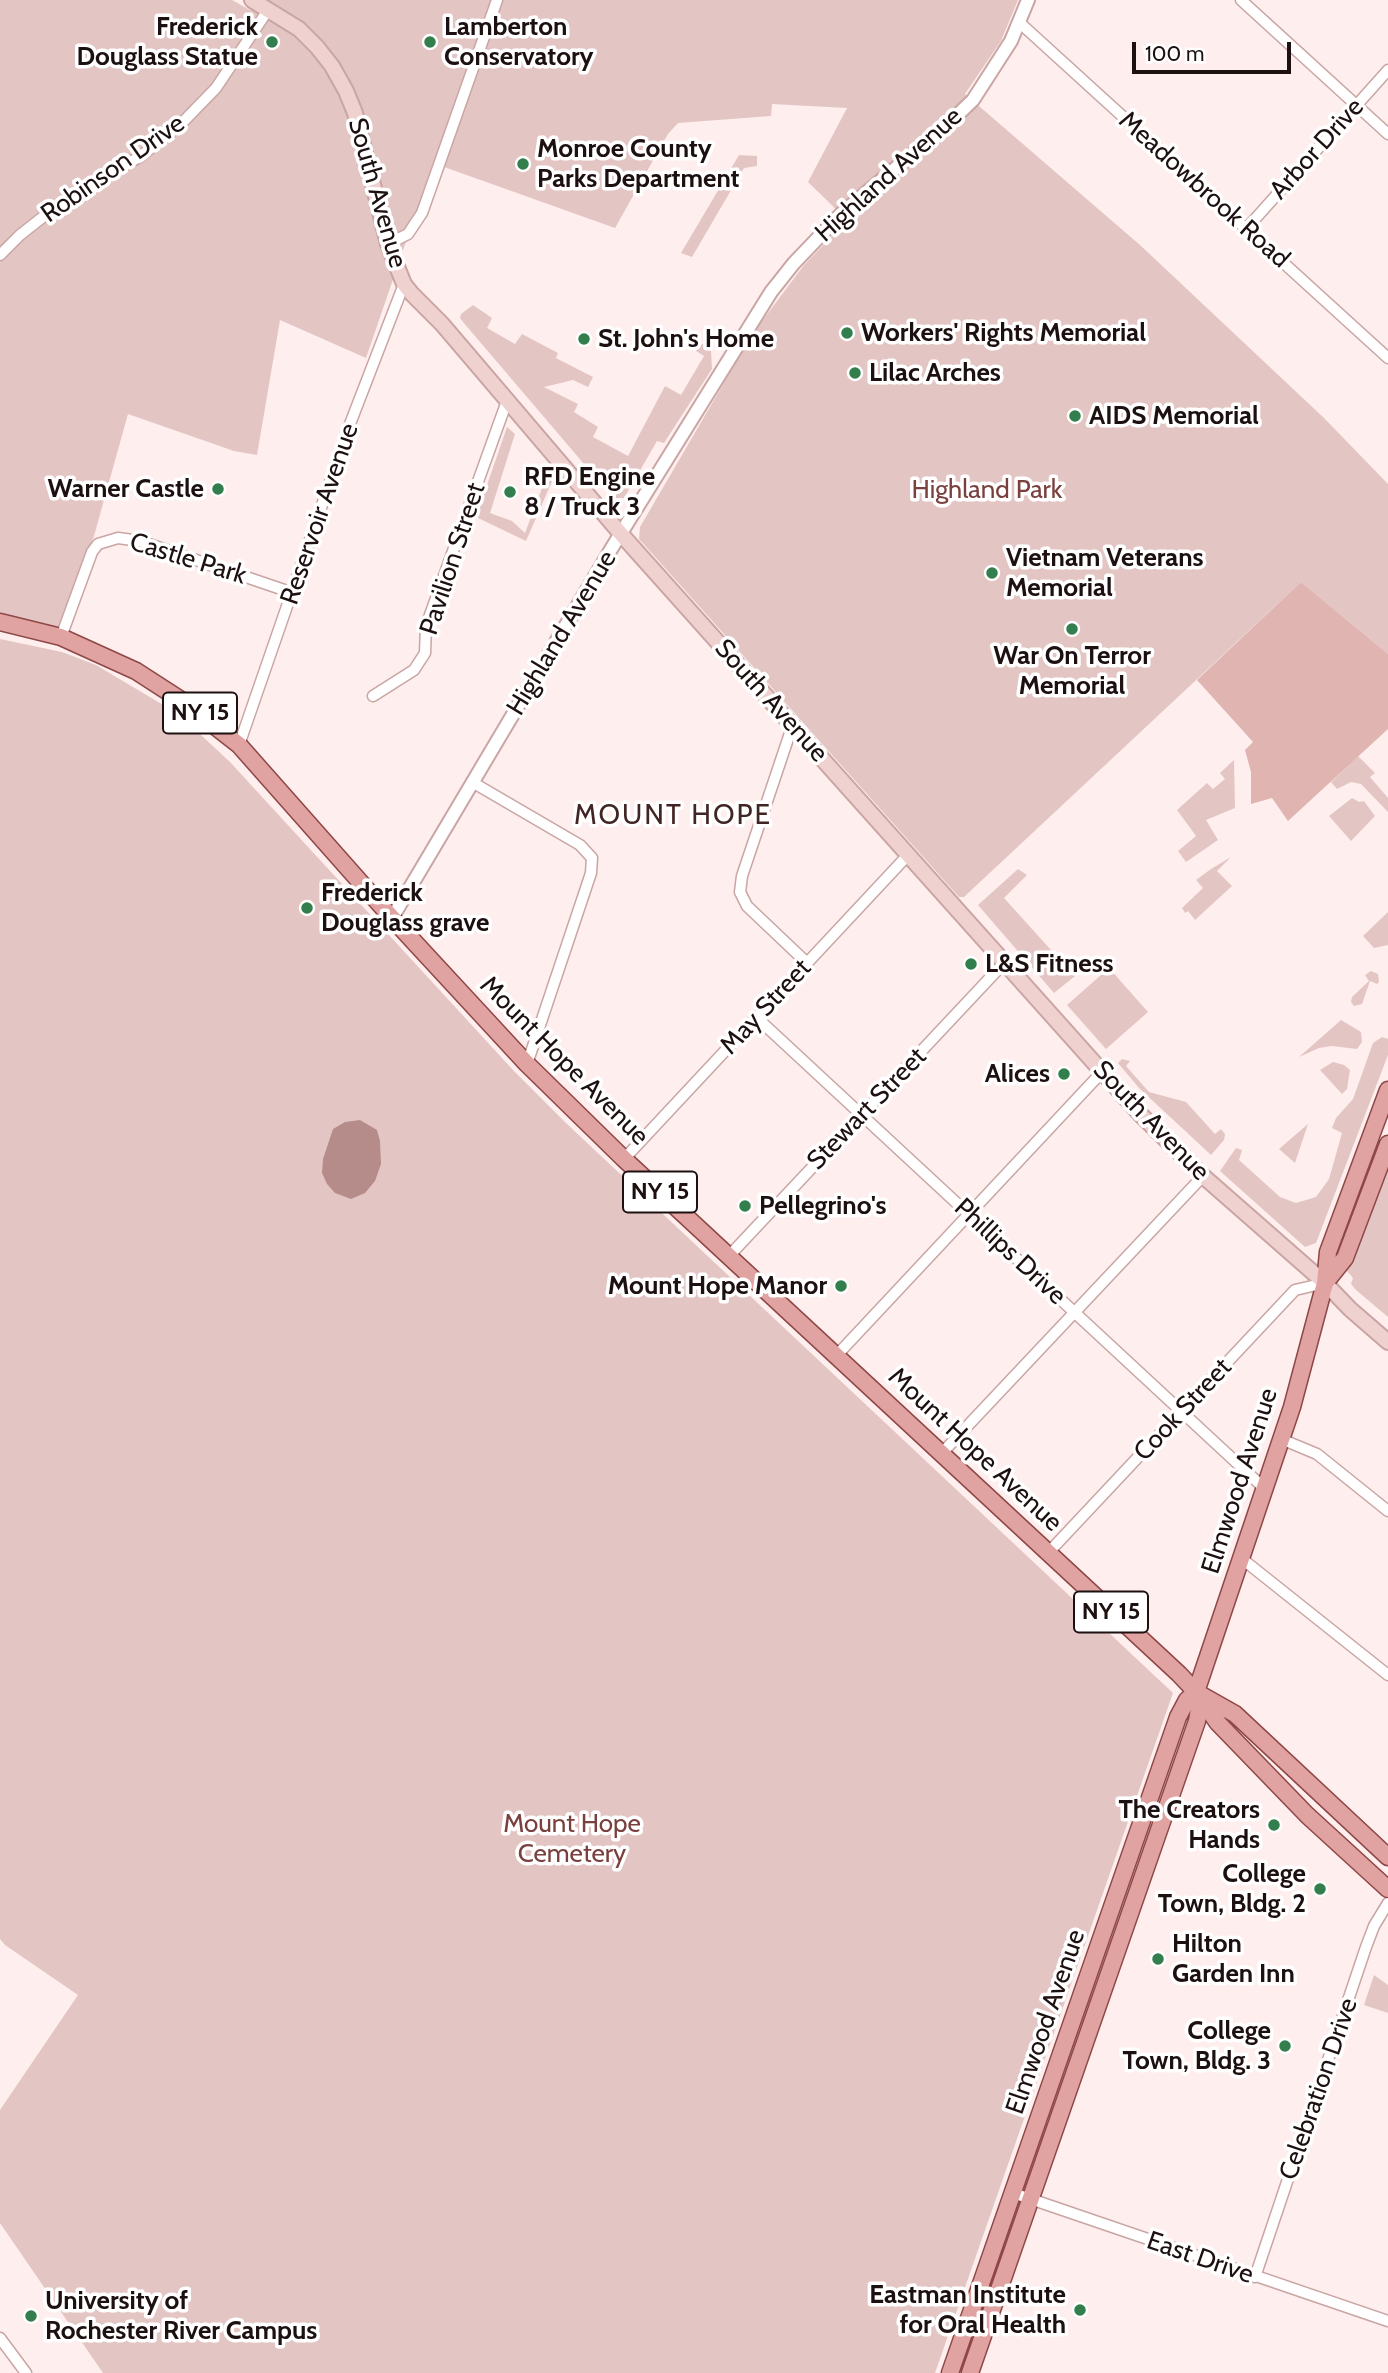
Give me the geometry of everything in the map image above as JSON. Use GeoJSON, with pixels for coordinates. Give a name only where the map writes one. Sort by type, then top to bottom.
{"type":"FeatureCollection","features":[{"type":"Feature","properties":{"kind":"main road","name":"South Avenue"},"geometry":{"type":"LineString","coordinates":[[252,0],[299,29],[332,66],[346,91],[355,113],[388,244],[404,284],[442,324],[621,534],[1140,1114],[1203,1176],[1388,1342]]}},
{"type":"Feature","properties":{"kind":"main road","name":"Mount Hope Avenue"},"geometry":{"type":"LineString","coordinates":[[0,622],[61,637],[136,671],[184,702],[239,745],[391,918],[527,1063],[624,1158],[1196,1692],[1222,1728],[1307,1815],[1388,1889]]}},
{"type":"Feature","properties":{"kind":"main road","name":"Elmwood Avenue"},"geometry":{"type":"LineString","coordinates":[[970,2373],[1197,1721],[1199,1709],[1196,1692],[1281,1439],[1325,1283],[1328,1252],[1388,1090]]}},
{"type":"Feature","properties":{"kind":"main road","name":"Elmwood Avenue"},"geometry":{"type":"LineString","coordinates":[[1325,1283],[1345,1258],[1388,1144]]}},
{"type":"Feature","properties":{"kind":"main road","name":"Mount Hope Avenue"},"geometry":{"type":"LineString","coordinates":[[1196,1692],[1235,1714],[1388,1857]]}},
{"type":"Feature","properties":{"kind":"main road","name":"Elmwood Avenue"},"geometry":{"type":"LineString","coordinates":[[950,2373],[1178,1717],[1187,1700],[1196,1692]]}},
{"type":"Feature","properties":{"kind":"street"},"geometry":{"type":"LineString","coordinates":[[388,244],[408,234],[422,213],[497,0]]}},
{"type":"Feature","properties":{"kind":"street","name":"Highland Avenue"},"geometry":{"type":"LineString","coordinates":[[391,918],[752,321],[787,272],[841,214],[947,125],[972,100],[998,63],[1020,23],[1028,0]]}},
{"type":"Feature","properties":{"kind":"street"},"geometry":{"type":"LineString","coordinates":[[1241,0],[1388,134]]}},
{"type":"Feature","properties":{"kind":"street","name":"Robinson Drive"},"geometry":{"type":"LineString","coordinates":[[0,255],[48,213],[141,156],[181,124],[216,88],[268,10]]}},
{"type":"Feature","properties":{"kind":"street","name":"Meadowbrook Road"},"geometry":{"type":"LineString","coordinates":[[1020,23],[1388,358]]}},
{"type":"Feature","properties":{"kind":"street","name":"Arbor Drive"},"geometry":{"type":"LineString","coordinates":[[1247,228],[1388,71]]}},
{"type":"Feature","properties":{"kind":"street","name":"Reservoir Avenue"},"geometry":{"type":"LineString","coordinates":[[239,745],[350,425],[404,284]]}},
{"type":"Feature","properties":{"kind":"street","name":"Pavilion Street"},"geometry":{"type":"LineString","coordinates":[[373,696],[414,670],[425,653],[426,626],[507,401]]}},
{"type":"Feature","properties":{"kind":"street","name":"Castle Park"},"geometry":{"type":"LineString","coordinates":[[61,637],[92,552],[98,544],[118,538],[139,541],[293,593]]}},
{"type":"Feature","properties":{"kind":"street"},"geometry":{"type":"LineString","coordinates":[[793,724],[742,876],[740,892],[747,906],[806,962]]}},
{"type":"Feature","properties":{"kind":"street"},"geometry":{"type":"LineString","coordinates":[[472,782],[580,845],[592,858],[591,873],[527,1063]]}},
{"type":"Feature","properties":{"kind":"street","name":"May Street"},"geometry":{"type":"LineString","coordinates":[[624,1158],[908,855]]}},
{"type":"Feature","properties":{"kind":"street","name":"Stewart Street"},"geometry":{"type":"LineString","coordinates":[[729,1256],[1004,963]]}},
{"type":"Feature","properties":{"kind":"street","name":"Phillips Drive"},"geometry":{"type":"LineString","coordinates":[[756,1017],[1265,1489]]}},
{"type":"Feature","properties":{"kind":"street"},"geometry":{"type":"LineString","coordinates":[[837,1355],[1102,1072]]}},
{"type":"Feature","properties":{"kind":"street"},"geometry":{"type":"LineString","coordinates":[[942,1453],[1203,1176]]}},
{"type":"Feature","properties":{"kind":"street","name":"Cook Street"},"geometry":{"type":"LineString","coordinates":[[1049,1552],[1294,1290],[1325,1283]]}},
{"type":"Feature","properties":{"kind":"street"},"geometry":{"type":"LineString","coordinates":[[1281,1439],[1317,1454],[1388,1511]]}},
{"type":"Feature","properties":{"kind":"street"},"geometry":{"type":"LineString","coordinates":[[1241,1558],[1388,1675]]}},
{"type":"Feature","properties":{"kind":"street","name":"Celebration Drive"},"geometry":{"type":"LineString","coordinates":[[1255,2277],[1366,1947],[1374,1926],[1388,1903]]}},
{"type":"Feature","properties":{"kind":"street","name":"East Drive"},"geometry":{"type":"LineString","coordinates":[[1013,2193],[1388,2321]]}},
{"type":"Feature","properties":{"kind":"street"},"geometry":{"type":"LineString","coordinates":[[0,2338],[26,2373]]}},
{"type":"Feature","properties":{"kind":"green space","name":"Highland Park"},"geometry":{"type":"Polygon","coordinates":[[[0,0],[232,0],[250,10],[256,0],[1018,0],[1001,41],[965,94],[1140,245],[1324,418],[1388,484],[1388,654],[1301,582],[964,897],[959,897],[639,539],[640,527],[753,333],[804,265],[847,220],[808,182],[847,108],[772,104],[771,116],[678,123],[668,134],[615,228],[433,163],[366,358],[280,320],[257,455],[234,451],[128,414],[94,536],[61,624],[56,627],[0,615],[0,0]]]}},
{"type":"Feature","properties":{"kind":"green space"},"geometry":{"type":"Polygon","coordinates":[[[739,155],[757,156],[757,166],[744,168],[692,257],[681,253],[739,155]]]}},
{"type":"Feature","properties":{"kind":"green space"},"geometry":{"type":"Polygon","coordinates":[[[473,305],[492,318],[487,328],[515,344],[522,334],[558,353],[556,358],[593,377],[588,387],[573,380],[544,387],[578,404],[574,412],[598,427],[593,437],[628,456],[665,386],[681,395],[704,356],[696,351],[701,344],[711,351],[712,369],[664,443],[657,441],[624,498],[613,498],[460,318],[461,314],[473,305]]]}},
{"type":"Feature","properties":{"kind":"green space"},"geometry":{"type":"Polygon","coordinates":[[[507,427],[515,434],[490,513],[512,521],[525,533],[547,475],[545,470],[553,479],[526,541],[476,517],[507,427]]]}},
{"type":"Feature","properties":{"kind":"green space","name":"Mount Hope Cemetery"},"geometry":{"type":"Polygon","coordinates":[[[0,639],[62,652],[96,665],[170,709],[188,723],[230,762],[513,1070],[567,1124],[1173,1693],[935,2373],[103,2373],[0,2223],[0,2110],[78,1995],[0,1939],[0,639]]]}},
{"type":"Feature","properties":{"kind":"green space"},"geometry":{"type":"Polygon","coordinates":[[[1358,756],[1375,773],[1370,777],[1388,798],[1388,812],[1361,784],[1351,782],[1337,789],[1331,782],[1358,756]]]}},
{"type":"Feature","properties":{"kind":"green space"},"geometry":{"type":"Polygon","coordinates":[[[1234,760],[1235,808],[1206,820],[1218,840],[1186,862],[1178,851],[1196,836],[1177,810],[1207,783],[1213,789],[1225,779],[1220,773],[1234,760]]]}},
{"type":"Feature","properties":{"kind":"green space"},"geometry":{"type":"Polygon","coordinates":[[[1352,798],[1359,802],[1364,801],[1375,816],[1351,841],[1329,816],[1352,798]]]}},
{"type":"Feature","properties":{"kind":"green space"},"geometry":{"type":"Polygon","coordinates":[[[1231,857],[1217,871],[1232,886],[1195,920],[1182,908],[1203,888],[1196,880],[1231,857]]]}},
{"type":"Feature","properties":{"kind":"green space"},"geometry":{"type":"Polygon","coordinates":[[[1018,869],[1027,875],[1004,898],[1070,971],[1076,966],[1081,968],[1080,972],[1054,993],[978,905],[1018,869]]]}},
{"type":"Feature","properties":{"kind":"green space"},"geometry":{"type":"Polygon","coordinates":[[[1388,912],[1388,945],[1374,948],[1363,936],[1388,912]]]}},
{"type":"Feature","properties":{"kind":"green space"},"geometry":{"type":"Polygon","coordinates":[[[1109,968],[1148,1012],[1106,1049],[1067,1005],[1109,968]]]}},
{"type":"Feature","properties":{"kind":"green space"},"geometry":{"type":"Polygon","coordinates":[[[1371,971],[1378,974],[1379,982],[1377,984],[1370,981],[1362,1004],[1354,1006],[1352,997],[1369,981],[1365,975],[1371,971]]]}},
{"type":"Feature","properties":{"kind":"green space"},"geometry":{"type":"Polygon","coordinates":[[[1341,1020],[1361,1032],[1362,1042],[1357,1049],[1332,1046],[1319,1048],[1299,1057],[1341,1020]]]}},
{"type":"Feature","properties":{"kind":"green space"},"geometry":{"type":"Polygon","coordinates":[[[1382,1037],[1388,1039],[1388,1055],[1316,1243],[1305,1247],[1220,1171],[1236,1148],[1242,1150],[1239,1160],[1280,1197],[1296,1203],[1316,1197],[1329,1179],[1342,1133],[1332,1128],[1336,1118],[1353,1099],[1373,1043],[1382,1037]]]}},
{"type":"Feature","properties":{"kind":"green space"},"geometry":{"type":"Polygon","coordinates":[[[1122,1059],[1130,1061],[1126,1066],[1149,1092],[1186,1102],[1215,1134],[1221,1129],[1225,1134],[1224,1140],[1211,1155],[1139,1088],[1118,1063],[1122,1059]]]}},
{"type":"Feature","properties":{"kind":"green space"},"geometry":{"type":"Polygon","coordinates":[[[1333,1062],[1350,1070],[1347,1089],[1342,1094],[1320,1070],[1333,1062]]]}},
{"type":"Feature","properties":{"kind":"green space"},"geometry":{"type":"Polygon","coordinates":[[[1308,1124],[1295,1163],[1279,1149],[1308,1124]]]}},
{"type":"Feature","properties":{"kind":"green space"},"geometry":{"type":"Polygon","coordinates":[[[1388,1163],[1388,1317],[1356,1290],[1351,1284],[1353,1278],[1347,1271],[1388,1163]]]}},
{"type":"Feature","properties":{"kind":"green space"},"geometry":{"type":"Polygon","coordinates":[[[1374,1975],[1388,1985],[1388,2013],[1364,2005],[1374,1975]]]}},
{"type":"Feature","properties":{"kind":"shaded area"},"geometry":{"type":"Polygon","coordinates":[[[1301,582],[1388,654],[1388,729],[1288,821],[1272,798],[1251,804],[1251,772],[1245,750],[1253,742],[1197,680],[1301,582]]]}},
{"type":"Feature","properties":{"kind":"shaded area"},"geometry":{"type":"Polygon","coordinates":[[[360,1120],[377,1130],[381,1164],[375,1181],[365,1193],[351,1199],[335,1193],[327,1184],[322,1173],[323,1159],[333,1129],[345,1122],[360,1120]]]}},
{"type":"Feature","properties":{"kind":"place","name":"Frederick Douglass Statue"},"geometry":{"type":"Point","coordinates":[272,42]}},
{"type":"Feature","properties":{"kind":"place","name":"Lamberton Conservatory"},"geometry":{"type":"Point","coordinates":[430,42]}},
{"type":"Feature","properties":{"kind":"place","name":"Monroe County Parks Department"},"geometry":{"type":"Point","coordinates":[523,164]}},
{"type":"Feature","properties":{"kind":"place","name":"Workers' Rights Memorial"},"geometry":{"type":"Point","coordinates":[847,333]}},
{"type":"Feature","properties":{"kind":"place","name":"St. John's Home"},"geometry":{"type":"Point","coordinates":[584,339]}},
{"type":"Feature","properties":{"kind":"place","name":"Lilac Arches"},"geometry":{"type":"Point","coordinates":[855,373]}},
{"type":"Feature","properties":{"kind":"place","name":"AIDS Memorial"},"geometry":{"type":"Point","coordinates":[1075,416]}},
{"type":"Feature","properties":{"kind":"place","name":"Warner Castle"},"geometry":{"type":"Point","coordinates":[218,489]}},
{"type":"Feature","properties":{"kind":"place","name":"RFD Engine 8 / Truck 3"},"geometry":{"type":"Point","coordinates":[510,492]}},
{"type":"Feature","properties":{"kind":"place","name":"Vietnam Veterans Memorial"},"geometry":{"type":"Point","coordinates":[992,573]}},
{"type":"Feature","properties":{"kind":"place","name":"War On Terror Memorial"},"geometry":{"type":"Point","coordinates":[1072,629]}},
{"type":"Feature","properties":{"kind":"place","name":"Frederick Douglass grave"},"geometry":{"type":"Point","coordinates":[307,908]}},
{"type":"Feature","properties":{"kind":"place","name":"L&S Fitness"},"geometry":{"type":"Point","coordinates":[971,964]}},
{"type":"Feature","properties":{"kind":"place","name":"Alices"},"geometry":{"type":"Point","coordinates":[1064,1074]}},
{"type":"Feature","properties":{"kind":"place","name":"Pellegrino's"},"geometry":{"type":"Point","coordinates":[745,1206]}},
{"type":"Feature","properties":{"kind":"place","name":"Mount Hope Manor"},"geometry":{"type":"Point","coordinates":[841,1286]}},
{"type":"Feature","properties":{"kind":"place","name":"The Creators Hands"},"geometry":{"type":"Point","coordinates":[1274,1825]}},
{"type":"Feature","properties":{"kind":"place","name":"College Town, Bldg. 2"},"geometry":{"type":"Point","coordinates":[1320,1889]}},
{"type":"Feature","properties":{"kind":"place","name":"Hilton Garden Inn"},"geometry":{"type":"Point","coordinates":[1158,1959]}},
{"type":"Feature","properties":{"kind":"place","name":"College Town, Bldg. 3"},"geometry":{"type":"Point","coordinates":[1285,2046]}},
{"type":"Feature","properties":{"kind":"place","name":"Eastman Institute for Oral Health"},"geometry":{"type":"Point","coordinates":[1080,2310]}},
{"type":"Feature","properties":{"kind":"place","name":"University of Rochester River Campus"},"geometry":{"type":"Point","coordinates":[31,2316]}},
{"type":"Feature","properties":{"kind":"district","name":"MOUNT HOPE"},"geometry":{"type":"Point","coordinates":[673,816]}}]}
